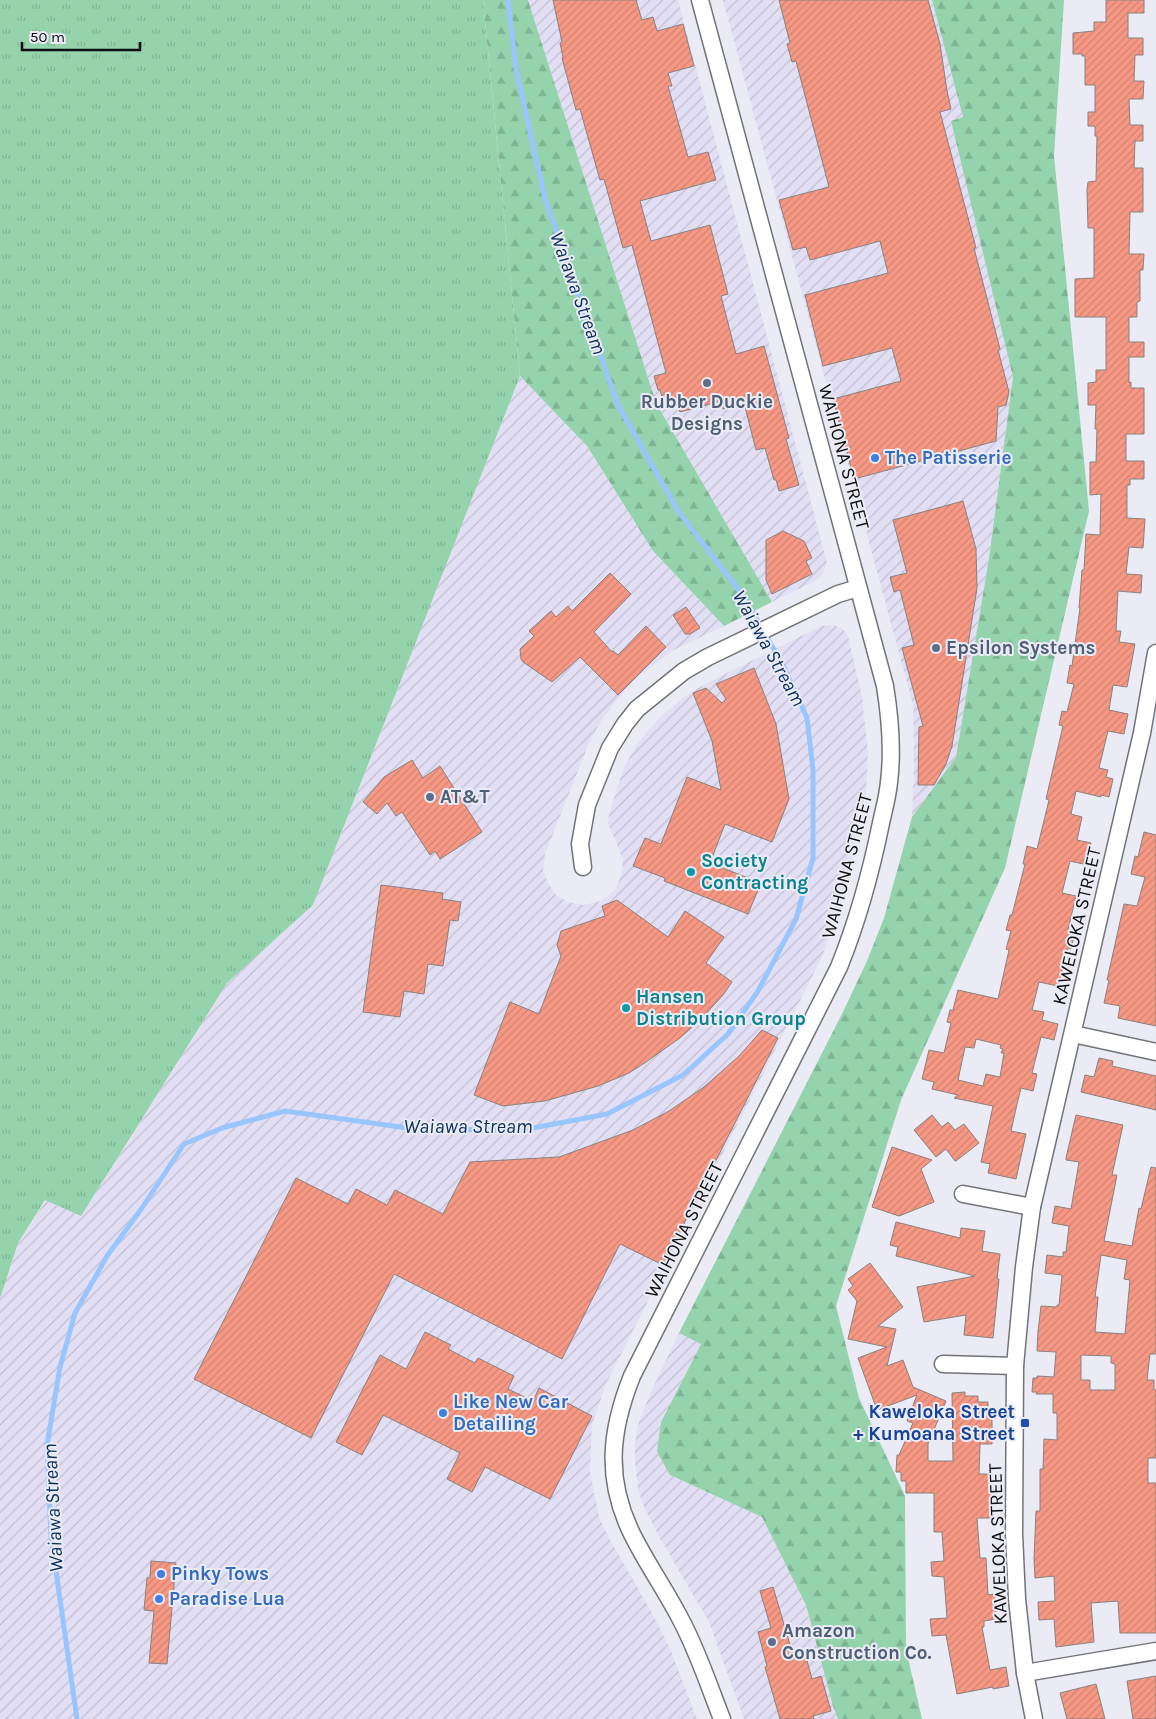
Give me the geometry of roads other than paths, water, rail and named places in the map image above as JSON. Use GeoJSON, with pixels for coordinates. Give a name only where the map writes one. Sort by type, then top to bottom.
{"type":"FeatureCollection","features":[{"type":"Feature","properties":{"kind":"street","name":"WAIHONA STREET"},"geometry":{"type":"LineString","coordinates":[[700,0],[885,686],[890,740],[890,782],[875,853],[855,925],[839,967],[632,1376],[622,1401],[614,1437],[614,1473],[622,1510],[635,1539],[694,1646],[722,1719]]}},
{"type":"Feature","properties":{"kind":"street"},"geometry":{"type":"LineString","coordinates":[[583,867],[580,844],[587,805],[610,748],[637,709],[684,671],[798,613],[838,594],[858,588]]}},
{"type":"Feature","properties":{"kind":"street","name":"KAWELOKA STREET"},"geometry":{"type":"LineString","coordinates":[[1034,1719],[1025,1673],[1017,1599],[1014,1534],[1015,1366],[1024,1266],[1032,1207],[1142,733],[1156,653]]}},
{"type":"Feature","properties":{"kind":"street"},"geometry":{"type":"LineString","coordinates":[[1073,1034],[1156,1052]]}},
{"type":"Feature","properties":{"kind":"street"},"geometry":{"type":"LineString","coordinates":[[963,1194],[1032,1207]]}},
{"type":"Feature","properties":{"kind":"street"},"geometry":{"type":"LineString","coordinates":[[943,1364],[1015,1366]]}},
{"type":"Feature","properties":{"kind":"street"},"geometry":{"type":"LineString","coordinates":[[1025,1673],[1156,1651]]}},
{"type":"Feature","properties":{"kind":"waterway","name":"Waiawa Stream"},"geometry":{"type":"LineString","coordinates":[[77,1719],[51,1536],[47,1445],[60,1367],[75,1313],[107,1256],[142,1208],[184,1144],[222,1128],[285,1111],[415,1129],[522,1130],[607,1114],[683,1075],[728,1034],[758,991],[796,919],[813,858],[813,770],[807,718],[783,665],[742,594],[678,511],[618,405],[545,199],[516,69],[508,0]]}},
{"type":"Feature","properties":{"kind":"place","name":"Rubber Duckie Designs"},"geometry":{"type":"Point","coordinates":[707,383]}},
{"type":"Feature","properties":{"kind":"place","name":"The Patisserie"},"geometry":{"type":"Point","coordinates":[875,458]}},
{"type":"Feature","properties":{"kind":"place","name":"Epsilon Systems"},"geometry":{"type":"Point","coordinates":[936,648]}},
{"type":"Feature","properties":{"kind":"place","name":"AT&T"},"geometry":{"type":"Point","coordinates":[430,797]}},
{"type":"Feature","properties":{"kind":"place","name":"Society Contracting"},"geometry":{"type":"Point","coordinates":[691,872]}},
{"type":"Feature","properties":{"kind":"place","name":"Hansen Distribution Group"},"geometry":{"type":"Point","coordinates":[626,1008]}},
{"type":"Feature","properties":{"kind":"place","name":"Like New Car Detailing"},"geometry":{"type":"Point","coordinates":[443,1413]}},
{"type":"Feature","properties":{"kind":"place","name":"Kaweloka Street + Kumoana Street"},"geometry":{"type":"Point","coordinates":[1025,1423]}},
{"type":"Feature","properties":{"kind":"place","name":"Pinky Tows"},"geometry":{"type":"Point","coordinates":[161,1574]}},
{"type":"Feature","properties":{"kind":"place","name":"Paradise Lua"},"geometry":{"type":"Point","coordinates":[159,1599]}},
{"type":"Feature","properties":{"kind":"place","name":"Amazon Construction Co."},"geometry":{"type":"Point","coordinates":[772,1642]}}]}
